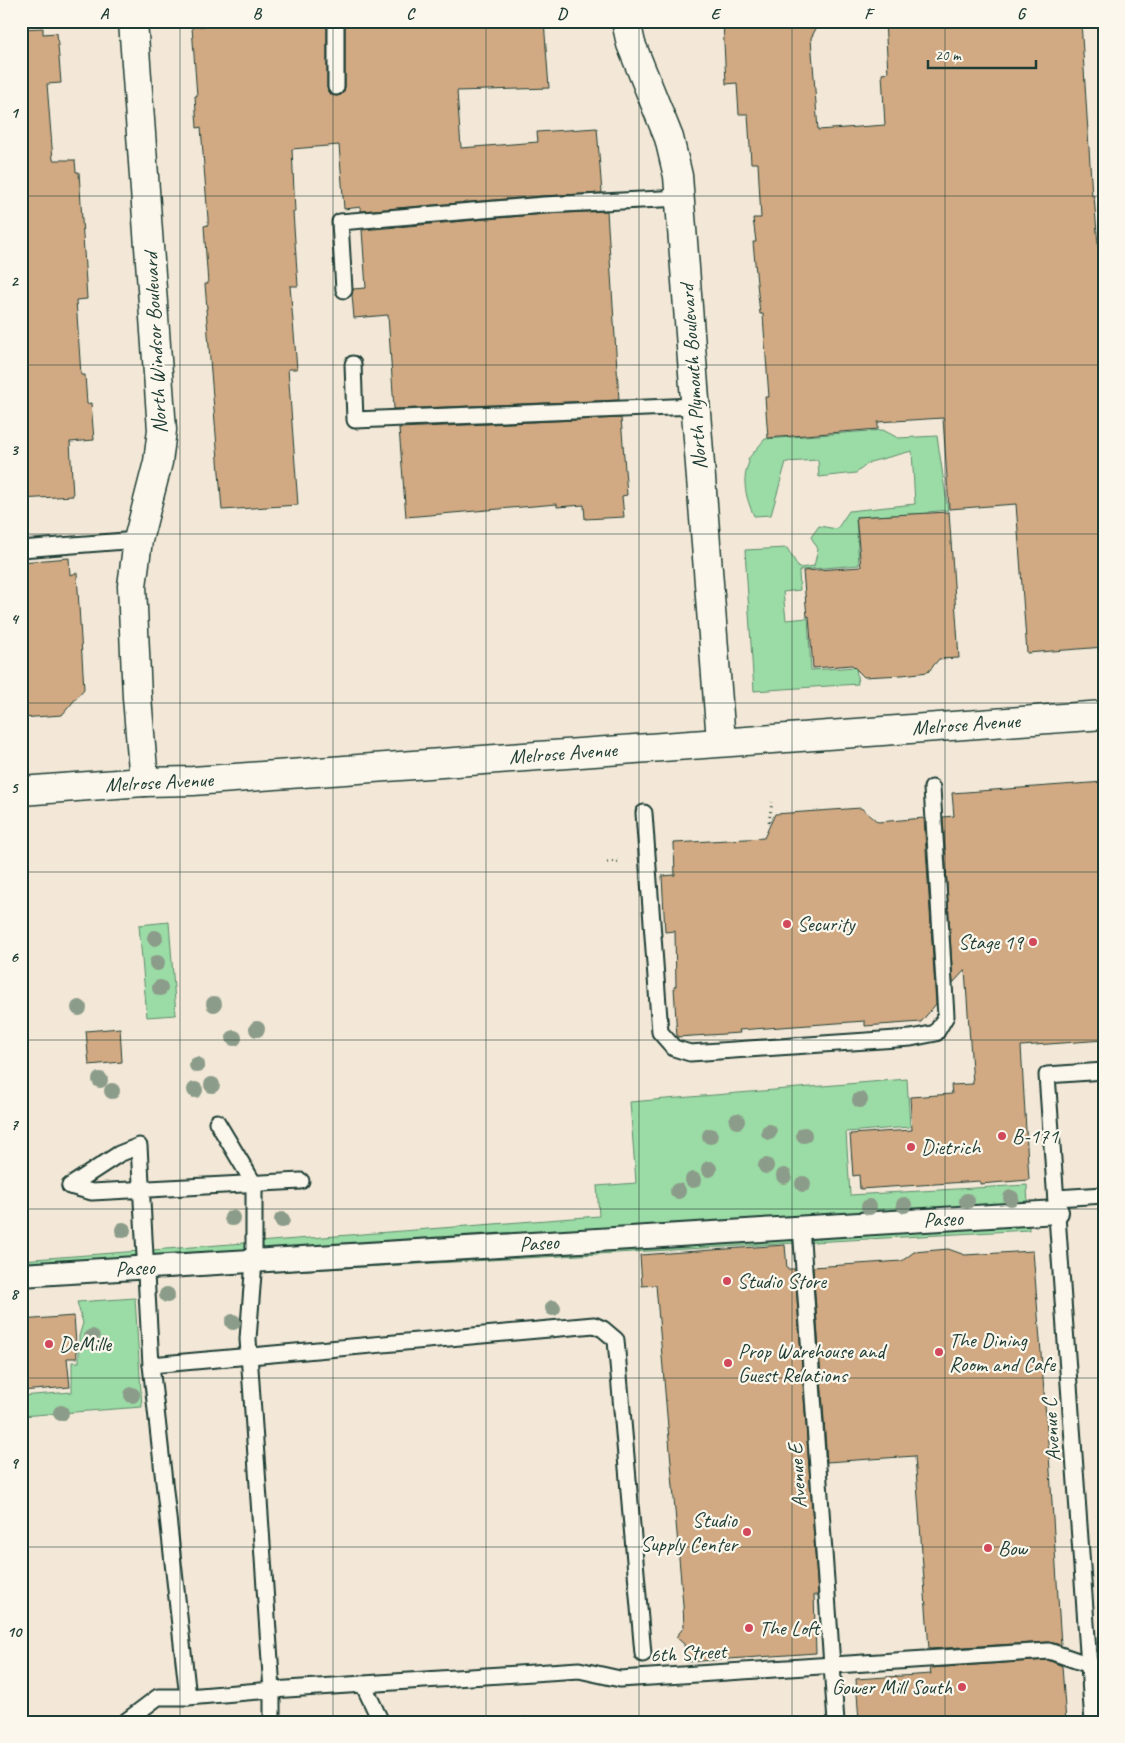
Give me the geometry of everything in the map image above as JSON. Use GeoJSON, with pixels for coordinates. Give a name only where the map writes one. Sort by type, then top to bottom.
{"type":"FeatureCollection","features":[{"type":"Feature","properties":{"kind":"street","name":"North Windsor Boulevard"},"geometry":{"type":"LineString","coordinates":[[134,21],[162,430],[158,462],[138,540],[132,586],[137,697],[144,782]]}},
{"type":"Feature","properties":{"kind":"street","name":"North Plymouth Boulevard"},"geometry":{"type":"LineString","coordinates":[[626,21],[631,44],[669,138],[678,176],[721,742]]}},
{"type":"Feature","properties":{"kind":"street","name":"Melrose Avenue"},"geometry":{"type":"LineString","coordinates":[[21,791],[144,782],[193,781],[1104,715]]}},
{"type":"Feature","properties":{"kind":"street","name":"Paseo"},"geometry":{"type":"LineString","coordinates":[[21,1275],[801,1227],[1057,1205]]}},
{"type":"Feature","properties":{"kind":"lane"},"geometry":{"type":"LineString","coordinates":[[336,21],[336,87]]}},
{"type":"Feature","properties":{"kind":"lane"},"geometry":{"type":"LineString","coordinates":[[344,290],[340,222],[544,205],[680,198]]}},
{"type":"Feature","properties":{"kind":"lane"},"geometry":{"type":"LineString","coordinates":[[353,364],[355,420],[695,406]]}},
{"type":"Feature","properties":{"kind":"lane"},"geometry":{"type":"LineString","coordinates":[[21,549],[138,540]]}},
{"type":"Feature","properties":{"kind":"lane"},"geometry":{"type":"LineString","coordinates":[[644,814],[660,1032],[674,1048],[690,1053],[911,1038],[936,1033],[946,1016],[932,788]]}},
{"type":"Feature","properties":{"kind":"lane","name":"Avenue C"},"geometry":{"type":"LineString","coordinates":[[1093,1722],[1048,1075],[1104,1071]]}},
{"type":"Feature","properties":{"kind":"lane"},"geometry":{"type":"LineString","coordinates":[[217,1122],[254,1184],[254,1261],[248,1356],[272,1690],[272,1722]]}},
{"type":"Feature","properties":{"kind":"lane"},"geometry":{"type":"LineString","coordinates":[[125,1722],[158,1697],[188,1697],[151,1365],[142,1190],[139,1146],[119,1154],[70,1186],[92,1192],[142,1190],[301,1181]]}},
{"type":"Feature","properties":{"kind":"lane"},"geometry":{"type":"LineString","coordinates":[[1057,1205],[1104,1195]]}},
{"type":"Feature","properties":{"kind":"lane","name":"Avenue E"},"geometry":{"type":"LineString","coordinates":[[801,1227],[836,1722]]}},
{"type":"Feature","properties":{"kind":"lane"},"geometry":{"type":"LineString","coordinates":[[151,1365],[594,1325],[603,1329],[616,1340],[643,1654]]}},
{"type":"Feature","properties":{"kind":"lane","name":"6th Street"},"geometry":{"type":"LineString","coordinates":[[188,1697],[579,1670],[620,1678],[1049,1651],[1104,1670]]}},
{"type":"Feature","properties":{"kind":"lane"},"geometry":{"type":"LineString","coordinates":[[363,1684],[381,1722]]}},
{"type":"Feature","properties":{"kind":"path"},"geometry":{"type":"LineString","coordinates":[[769,822],[772,802]]}},
{"type":"Feature","properties":{"kind":"green space"},"geometry":{"type":"Polygon","coordinates":[[[883,430],[898,438],[937,436],[948,510],[928,512],[923,542],[917,542],[914,514],[856,517],[859,565],[800,570],[800,590],[783,592],[786,620],[808,618],[811,670],[856,667],[858,684],[754,691],[745,550],[787,548],[799,568],[814,566],[818,549],[811,537],[819,526],[837,529],[849,511],[915,504],[912,451],[870,462],[856,473],[819,477],[818,460],[786,462],[771,515],[754,516],[745,483],[748,459],[765,439],[883,430]]]}},
{"type":"Feature","properties":{"kind":"green space"},"geometry":{"type":"Polygon","coordinates":[[[169,922],[176,1015],[147,1017],[139,925],[169,922]]]}},
{"type":"Feature","properties":{"kind":"green space"},"geometry":{"type":"Polygon","coordinates":[[[907,1079],[910,1127],[846,1132],[850,1195],[1027,1185],[1029,1230],[21,1286],[21,1260],[599,1216],[597,1186],[636,1183],[630,1102],[907,1079]]]}},
{"type":"Feature","properties":{"kind":"green space"},"geometry":{"type":"Polygon","coordinates":[[[135,1298],[142,1407],[21,1416],[21,1396],[72,1392],[72,1362],[79,1362],[79,1336],[83,1323],[77,1302],[135,1298]]]}},
{"type":"Feature","properties":{"kind":"water"},"geometry":{"type":"Polygon","coordinates":[[[527,1717],[542,1722],[481,1722],[527,1717]]]}},
{"type":"Feature","properties":{"kind":"building"},"geometry":{"type":"Polygon","coordinates":[[[268,21],[327,21],[327,87],[328,92],[336,96],[341,95],[345,87],[345,21],[544,21],[549,88],[457,91],[461,148],[538,142],[537,132],[597,128],[602,193],[361,211],[361,207],[344,209],[339,145],[292,149],[295,212],[293,212],[298,286],[290,286],[297,369],[288,369],[298,505],[222,510],[206,309],[205,284],[208,284],[204,226],[208,225],[208,219],[201,127],[197,128],[195,96],[197,96],[192,27],[268,21]]]}},
{"type":"Feature","properties":{"kind":"building"},"geometry":{"type":"Polygon","coordinates":[[[723,21],[820,21],[811,38],[818,130],[885,125],[882,74],[888,73],[885,21],[1081,21],[1092,196],[1094,196],[1104,316],[1104,647],[1027,653],[1016,504],[949,509],[943,418],[878,422],[878,429],[768,438],[765,397],[769,397],[763,314],[760,314],[753,242],[756,242],[753,218],[761,218],[758,163],[751,163],[748,114],[739,114],[737,83],[726,84],[723,21]]]}},
{"type":"Feature","properties":{"kind":"building"},"geometry":{"type":"Polygon","coordinates":[[[43,28],[43,34],[57,33],[61,83],[47,84],[53,160],[75,160],[76,172],[79,172],[87,299],[76,300],[81,375],[85,375],[87,404],[91,403],[94,440],[70,442],[73,496],[21,499],[21,29],[43,28]]]}},
{"type":"Feature","properties":{"kind":"building"},"geometry":{"type":"Polygon","coordinates":[[[607,211],[619,400],[394,409],[388,315],[354,318],[353,289],[366,288],[362,230],[545,214],[607,211]]]}},
{"type":"Feature","properties":{"kind":"building"},"geometry":{"type":"Polygon","coordinates":[[[621,418],[627,495],[622,496],[624,517],[585,519],[584,505],[557,507],[557,504],[406,517],[399,428],[621,418]]]}},
{"type":"Feature","properties":{"kind":"building"},"geometry":{"type":"Polygon","coordinates":[[[949,512],[959,658],[939,659],[928,672],[902,675],[864,677],[852,665],[813,668],[803,571],[861,567],[856,517],[949,512]]]}},
{"type":"Feature","properties":{"kind":"building"},"geometry":{"type":"Polygon","coordinates":[[[69,558],[70,575],[77,573],[84,689],[62,715],[21,718],[21,562],[69,558]]]}},
{"type":"Feature","properties":{"kind":"building","name":"Stage 19"},"geometry":{"type":"Polygon","coordinates":[[[1104,782],[1104,1040],[1021,1046],[1029,1180],[980,1184],[980,1181],[860,1189],[859,1175],[853,1176],[850,1134],[912,1130],[910,1097],[952,1094],[951,1085],[973,1084],[965,970],[953,983],[943,817],[954,816],[952,793],[1104,782]]]}},
{"type":"Feature","properties":{"kind":"building","name":"Security"},"geometry":{"type":"Polygon","coordinates":[[[861,808],[878,822],[924,818],[936,1004],[921,1022],[865,1026],[865,1021],[739,1030],[740,1033],[677,1037],[674,987],[676,986],[675,931],[665,932],[662,876],[675,875],[674,843],[764,838],[775,814],[861,808]]]}},
{"type":"Feature","properties":{"kind":"building"},"geometry":{"type":"Polygon","coordinates":[[[120,1028],[122,1062],[89,1065],[86,1031],[120,1028]]]}},
{"type":"Feature","properties":{"kind":"building"},"geometry":{"type":"Polygon","coordinates":[[[785,1245],[787,1269],[795,1269],[818,1595],[814,1595],[816,1653],[686,1662],[684,1644],[676,1637],[684,1627],[683,1605],[656,1285],[642,1286],[640,1255],[785,1245]]]}},
{"type":"Feature","properties":{"kind":"building"},"geometry":{"type":"Polygon","coordinates":[[[948,1249],[965,1255],[1033,1251],[1061,1645],[1048,1642],[929,1649],[915,1456],[827,1462],[813,1267],[902,1261],[914,1252],[948,1249]]]}},
{"type":"Feature","properties":{"kind":"building","name":"DeMille"},"geometry":{"type":"Polygon","coordinates":[[[74,1316],[77,1358],[67,1358],[70,1387],[21,1391],[21,1320],[74,1316]]]}},
{"type":"Feature","properties":{"kind":"building","name":"Gower Mill South"},"geometry":{"type":"Polygon","coordinates":[[[1048,1660],[1062,1666],[1066,1722],[859,1722],[856,1679],[931,1674],[930,1668],[1048,1660]]]}},
{"type":"Feature","properties":{"kind":"place","name":"Security"},"geometry":{"type":"Point","coordinates":[787,924]}},
{"type":"Feature","properties":{"kind":"place","name":"Stage 19"},"geometry":{"type":"Point","coordinates":[1033,942]}},
{"type":"Feature","properties":{"kind":"place","name":"B-171"},"geometry":{"type":"Point","coordinates":[1002,1136]}},
{"type":"Feature","properties":{"kind":"place","name":"Dietrich"},"geometry":{"type":"Point","coordinates":[911,1147]}},
{"type":"Feature","properties":{"kind":"place","name":"Studio Store"},"geometry":{"type":"Point","coordinates":[727,1281]}},
{"type":"Feature","properties":{"kind":"place","name":"DeMille"},"geometry":{"type":"Point","coordinates":[49,1344]}},
{"type":"Feature","properties":{"kind":"place","name":"The Dining Room and Cafe"},"geometry":{"type":"Point","coordinates":[939,1352]}},
{"type":"Feature","properties":{"kind":"place","name":"Prop Warehouse and Guest Relations"},"geometry":{"type":"Point","coordinates":[728,1363]}},
{"type":"Feature","properties":{"kind":"place","name":"Studio Supply Center"},"geometry":{"type":"Point","coordinates":[747,1532]}},
{"type":"Feature","properties":{"kind":"place","name":"Bow"},"geometry":{"type":"Point","coordinates":[988,1548]}},
{"type":"Feature","properties":{"kind":"place","name":"The Loft"},"geometry":{"type":"Point","coordinates":[749,1628]}},
{"type":"Feature","properties":{"kind":"place","name":"Gower Mill South"},"geometry":{"type":"Point","coordinates":[962,1687]}}]}
